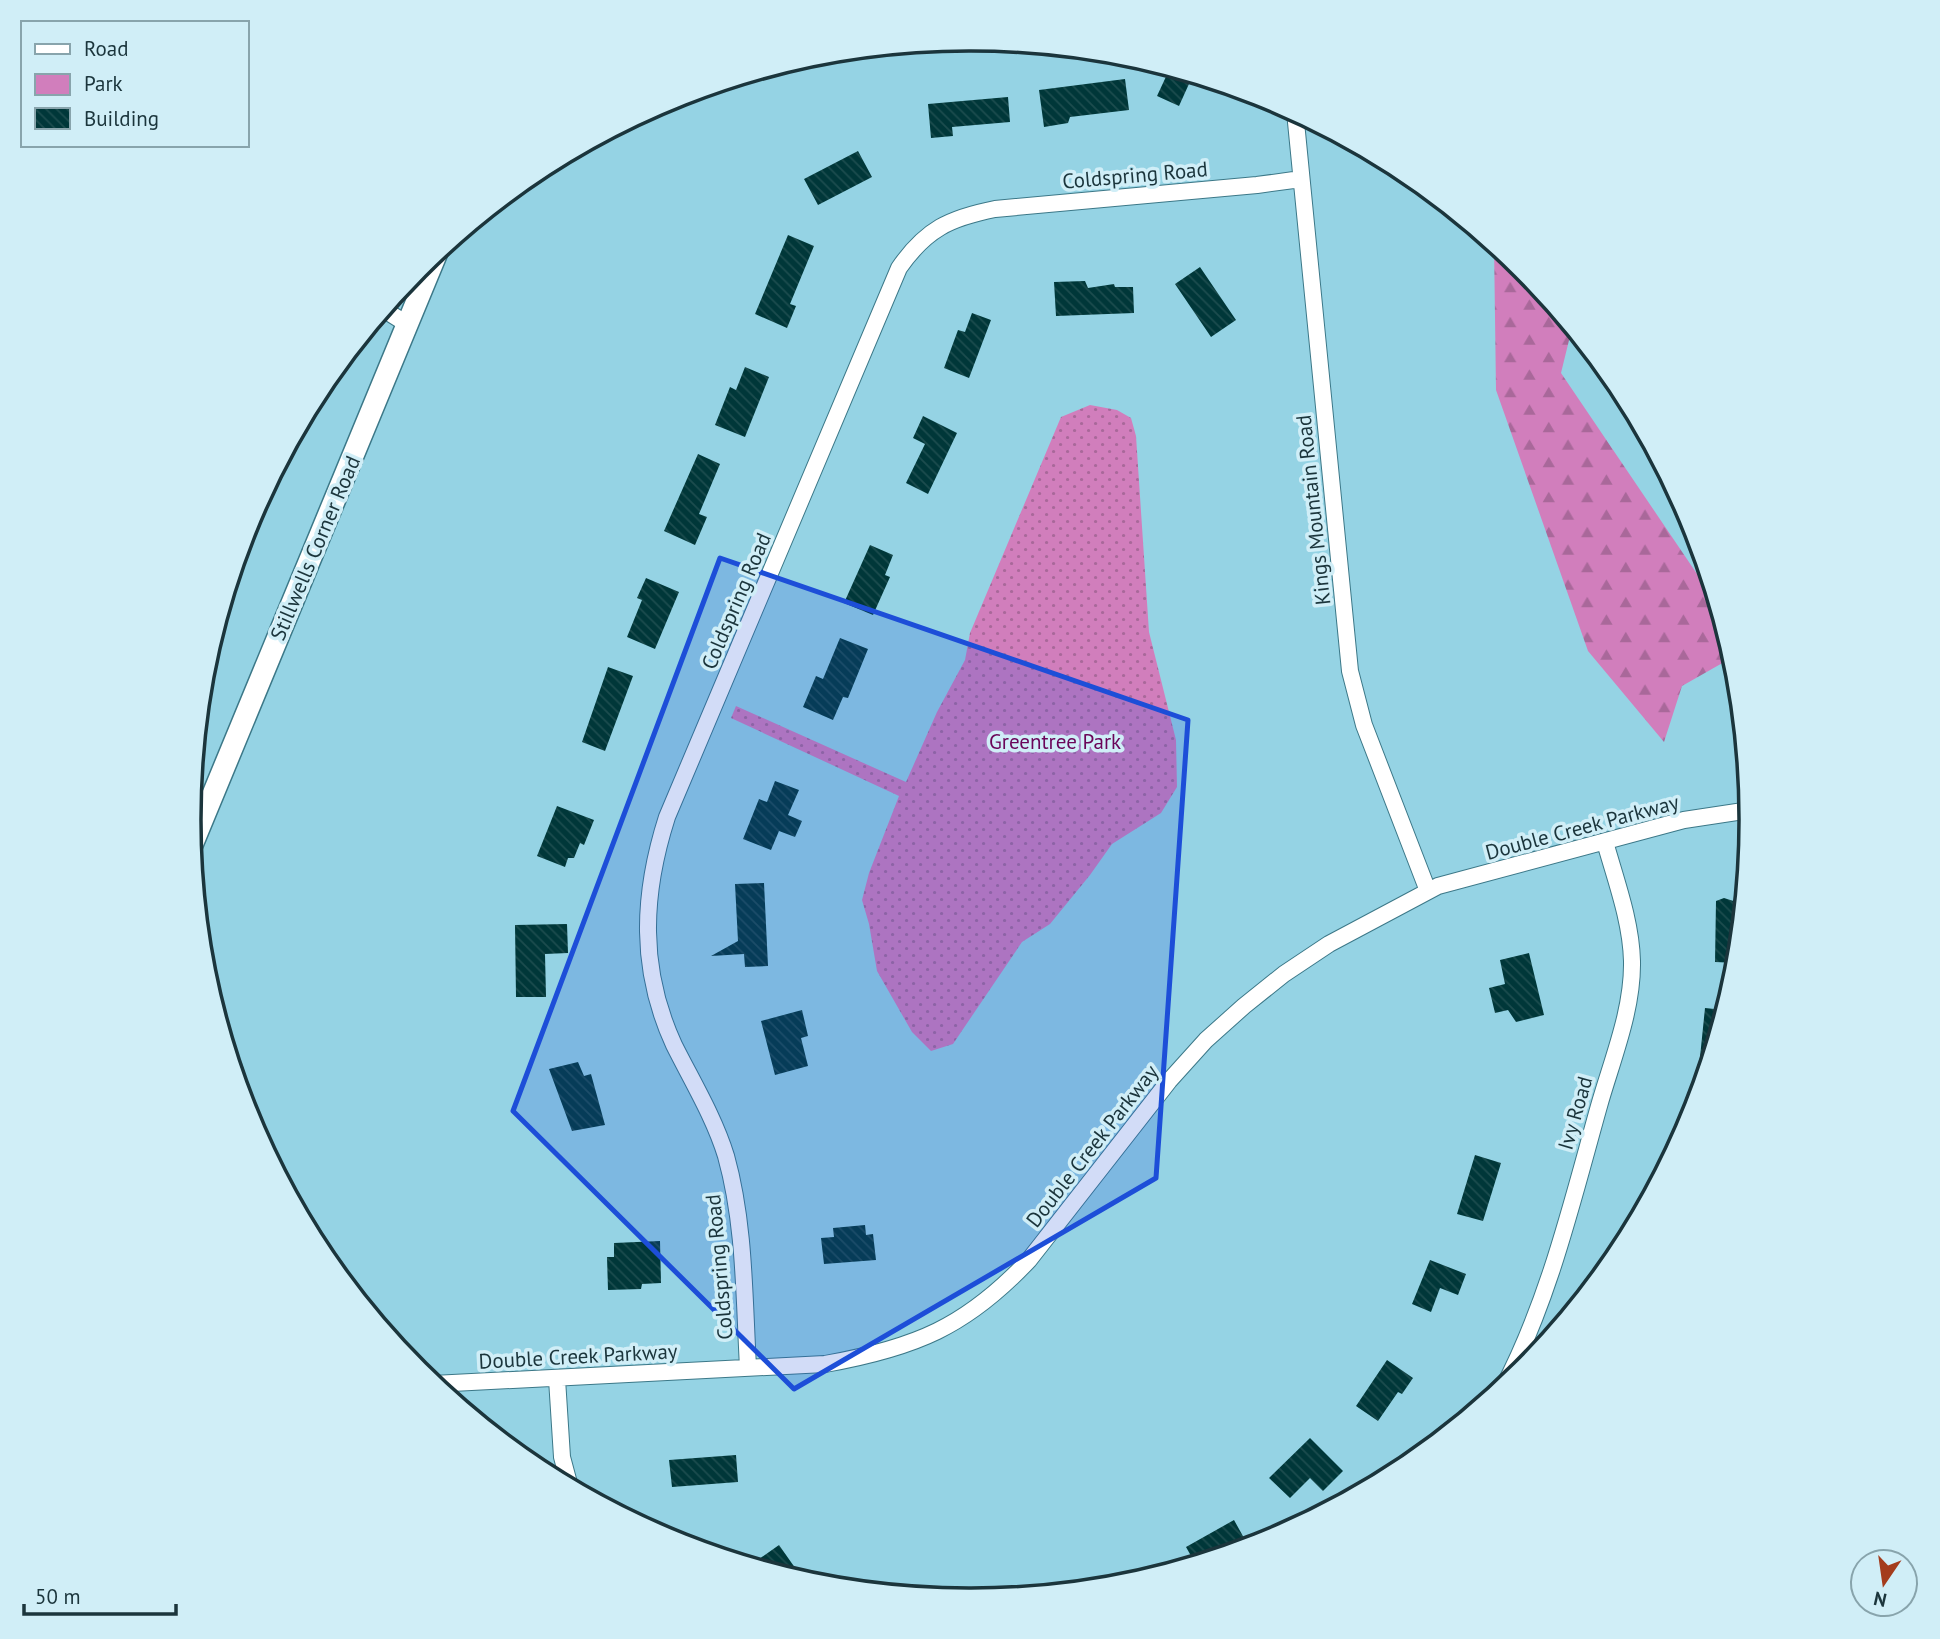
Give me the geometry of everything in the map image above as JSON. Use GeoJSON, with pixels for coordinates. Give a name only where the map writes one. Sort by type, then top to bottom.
{"type":"FeatureCollection","features":[{"type":"Feature","properties":{"kind":"street","name":"Kings Mountain Road"},"geometry":{"type":"LineString","coordinates":[[1296,124],[1350,671],[1364,725],[1428,891]]}},
{"type":"Feature","properties":{"kind":"street","name":"Coldspring Road"},"geometry":{"type":"LineString","coordinates":[[748,1367],[741,1234],[733,1182],[713,1123],[662,1015],[648,944],[650,882],[667,817],[899,268],[920,241],[937,228],[967,214],[1301,179]]}},
{"type":"Feature","properties":{"kind":"street","name":"Stillwells Corner Road"},"geometry":{"type":"LineString","coordinates":[[201,821],[428,274]]}},
{"type":"Feature","properties":{"kind":"street"},"geometry":{"type":"LineString","coordinates":[[391,314],[407,324]]}},
{"type":"Feature","properties":{"kind":"street","name":"Double Creek Parkway"},"geometry":{"type":"LineString","coordinates":[[448,1383],[825,1364],[874,1355],[930,1335],[979,1306],[1007,1284],[1206,1040],[1284,974],[1329,944],[1428,891],[1684,820],[1739,812]]}},
{"type":"Feature","properties":{"kind":"street","name":"Ivy Road"},"geometry":{"type":"LineString","coordinates":[[1515,1362],[1554,1264],[1626,1010],[1632,960],[1629,931],[1605,842]]}},
{"type":"Feature","properties":{"kind":"street"},"geometry":{"type":"LineString","coordinates":[[557,1379],[562,1457],[566,1473]]}},
{"type":"Feature","properties":{"kind":"highlighted area"},"geometry":{"type":"Polygon","coordinates":[[[720,558],[1188,720],[1156,1178],[794,1389],[513,1111],[720,558]]]}},
{"type":"Feature","properties":{"kind":"green space"},"geometry":{"type":"Polygon","coordinates":[[[1494,258],[1514,276],[1569,339],[1561,373],[1700,578],[1722,663],[1682,686],[1664,742],[1588,651],[1496,390],[1494,258]]]}},
{"type":"Feature","properties":{"kind":"green space","name":"Greentree Park"},"geometry":{"type":"Polygon","coordinates":[[[1090,405],[1117,410],[1131,418],[1136,436],[1149,632],[1176,740],[1177,787],[1161,813],[1112,844],[1050,924],[1022,942],[953,1044],[931,1051],[912,1032],[877,971],[862,900],[869,873],[899,796],[731,718],[736,706],[906,782],[937,712],[965,660],[970,633],[1061,417],[1090,405]]]}},
{"type":"Feature","properties":{"kind":"building"},"geometry":{"type":"Polygon","coordinates":[[[1166,76],[1189,83],[1179,106],[1157,96],[1166,76]]]}},
{"type":"Feature","properties":{"kind":"building"},"geometry":{"type":"Polygon","coordinates":[[[1125,79],[1129,110],[1070,117],[1068,123],[1044,127],[1039,90],[1125,79]]]}},
{"type":"Feature","properties":{"kind":"building"},"geometry":{"type":"Polygon","coordinates":[[[1008,97],[1010,122],[952,127],[953,136],[931,138],[928,104],[1008,97]]]}},
{"type":"Feature","properties":{"kind":"building"},"geometry":{"type":"Polygon","coordinates":[[[858,151],[872,177],[818,205],[804,179],[858,151]]]}},
{"type":"Feature","properties":{"kind":"building"},"geometry":{"type":"Polygon","coordinates":[[[788,235],[814,246],[790,304],[796,306],[787,328],[755,314],[788,235]]]}},
{"type":"Feature","properties":{"kind":"building"},"geometry":{"type":"Polygon","coordinates":[[[1200,267],[1236,320],[1211,337],[1175,284],[1200,267]]]}},
{"type":"Feature","properties":{"kind":"building"},"geometry":{"type":"Polygon","coordinates":[[[1085,281],[1088,288],[1114,284],[1115,287],[1133,287],[1134,313],[1056,316],[1054,282],[1085,281]]]}},
{"type":"Feature","properties":{"kind":"building"},"geometry":{"type":"Polygon","coordinates":[[[972,313],[991,320],[969,378],[944,368],[958,330],[965,332],[972,313]]]}},
{"type":"Feature","properties":{"kind":"building"},"geometry":{"type":"Polygon","coordinates":[[[745,367],[769,377],[745,437],[715,425],[730,387],[736,390],[745,367]]]}},
{"type":"Feature","properties":{"kind":"building"},"geometry":{"type":"Polygon","coordinates":[[[923,416],[957,433],[928,494],[906,483],[925,444],[913,438],[923,416]]]}},
{"type":"Feature","properties":{"kind":"building"},"geometry":{"type":"Polygon","coordinates":[[[698,454],[720,464],[699,514],[707,517],[695,545],[664,531],[698,454]]]}},
{"type":"Feature","properties":{"kind":"building"},"geometry":{"type":"Polygon","coordinates":[[[870,545],[893,555],[885,575],[890,577],[873,615],[844,603],[870,545]]]}},
{"type":"Feature","properties":{"kind":"building"},"geometry":{"type":"Polygon","coordinates":[[[646,578],[679,592],[655,649],[627,637],[642,600],[637,598],[646,578]]]}},
{"type":"Feature","properties":{"kind":"building"},"geometry":{"type":"Polygon","coordinates":[[[840,638],[868,649],[848,698],[843,697],[833,720],[803,707],[816,676],[823,679],[840,638]]]}},
{"type":"Feature","properties":{"kind":"building"},"geometry":{"type":"Polygon","coordinates":[[[608,667],[633,676],[605,751],[582,742],[608,667]]]}},
{"type":"Feature","properties":{"kind":"building"},"geometry":{"type":"Polygon","coordinates":[[[775,781],[799,790],[788,815],[802,821],[795,837],[779,831],[771,850],[743,839],[759,799],[767,802],[775,781]]]}},
{"type":"Feature","properties":{"kind":"building"},"geometry":{"type":"Polygon","coordinates":[[[557,806],[594,820],[584,845],[580,843],[574,858],[568,858],[565,867],[537,856],[557,806]]]}},
{"type":"Feature","properties":{"kind":"building"},"geometry":{"type":"Polygon","coordinates":[[[764,883],[768,966],[745,967],[744,954],[711,956],[738,941],[735,884],[764,883]]]}},
{"type":"Feature","properties":{"kind":"building"},"geometry":{"type":"Polygon","coordinates":[[[1724,898],[1734,901],[1725,962],[1715,962],[1716,901],[1724,898]]]}},
{"type":"Feature","properties":{"kind":"building"},"geometry":{"type":"Polygon","coordinates":[[[567,924],[568,953],[545,954],[546,997],[516,997],[515,925],[567,924]]]}},
{"type":"Feature","properties":{"kind":"building"},"geometry":{"type":"Polygon","coordinates":[[[1529,953],[1544,1015],[1516,1022],[1508,1010],[1495,1013],[1489,988],[1505,984],[1500,960],[1529,953]]]}},
{"type":"Feature","properties":{"kind":"building"},"geometry":{"type":"Polygon","coordinates":[[[1705,1008],[1715,1009],[1713,1018],[1699,1062],[1705,1008]]]}},
{"type":"Feature","properties":{"kind":"building"},"geometry":{"type":"Polygon","coordinates":[[[802,1010],[808,1036],[801,1038],[808,1066],[775,1075],[761,1021],[802,1010]]]}},
{"type":"Feature","properties":{"kind":"building"},"geometry":{"type":"Polygon","coordinates":[[[578,1062],[584,1076],[591,1074],[605,1125],[572,1131],[549,1069],[578,1062]]]}},
{"type":"Feature","properties":{"kind":"building"},"geometry":{"type":"Polygon","coordinates":[[[1475,1155],[1501,1163],[1483,1221],[1457,1214],[1475,1155]]]}},
{"type":"Feature","properties":{"kind":"building"},"geometry":{"type":"Polygon","coordinates":[[[865,1225],[866,1235],[873,1234],[876,1260],[824,1264],[821,1238],[834,1237],[833,1228],[865,1225]]]}},
{"type":"Feature","properties":{"kind":"building"},"geometry":{"type":"Polygon","coordinates":[[[660,1241],[661,1283],[642,1284],[641,1289],[608,1290],[607,1257],[614,1257],[614,1243],[660,1241]]]}},
{"type":"Feature","properties":{"kind":"building"},"geometry":{"type":"Polygon","coordinates":[[[1430,1260],[1466,1274],[1458,1295],[1440,1288],[1431,1312],[1412,1304],[1430,1260]]]}},
{"type":"Feature","properties":{"kind":"building"},"geometry":{"type":"Polygon","coordinates":[[[1387,1360],[1413,1378],[1402,1394],[1398,1392],[1378,1421],[1356,1406],[1387,1360]]]}},
{"type":"Feature","properties":{"kind":"building"},"geometry":{"type":"Polygon","coordinates":[[[1310,1438],[1343,1471],[1323,1491],[1310,1478],[1290,1498],[1269,1478],[1310,1438]]]}},
{"type":"Feature","properties":{"kind":"building"},"geometry":{"type":"Polygon","coordinates":[[[736,1455],[738,1482],[672,1487],[669,1460],[736,1455]]]}},
{"type":"Feature","properties":{"kind":"building"},"geometry":{"type":"Polygon","coordinates":[[[1234,1520],[1244,1537],[1191,1555],[1186,1547],[1234,1520]]]}},
{"type":"Feature","properties":{"kind":"building"},"geometry":{"type":"Polygon","coordinates":[[[779,1545],[795,1567],[771,1562],[760,1558],[779,1545]]]}}]}
